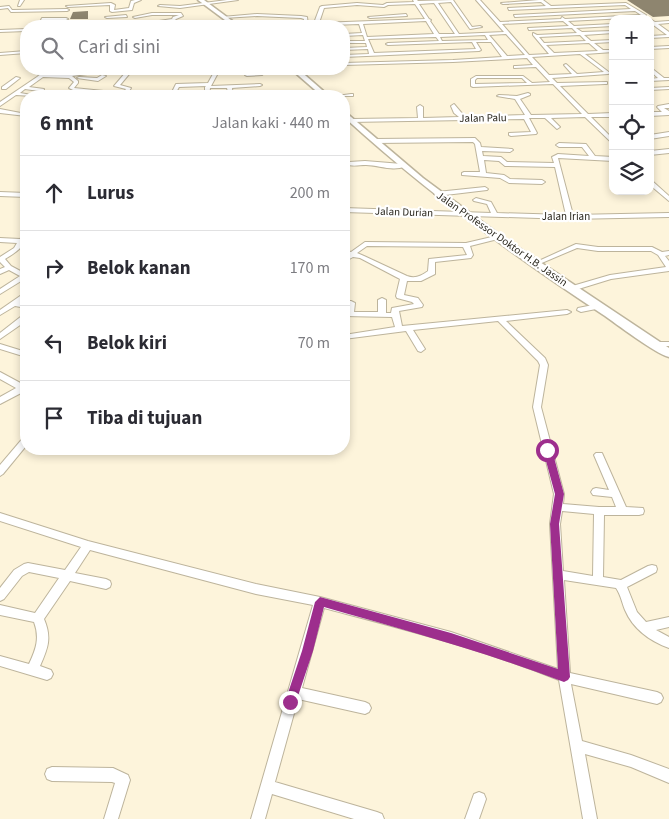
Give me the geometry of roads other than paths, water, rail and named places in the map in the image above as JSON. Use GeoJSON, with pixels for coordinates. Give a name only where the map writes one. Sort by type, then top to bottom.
{"type":"FeatureCollection","features":[{"type":"Feature","properties":{"kind":"highway"},"geometry":{"type":"LineString","coordinates":[[204,2],[228,20]]}},
{"type":"Feature","properties":{"kind":"highway"},"geometry":{"type":"LineString","coordinates":[[301,75],[319,90]]}},
{"type":"Feature","properties":{"kind":"highway","name":"Jalan Professor Doktor H.B. Jassin"},"geometry":{"type":"LineString","coordinates":[[352,121],[402,166],[463,215],[669,353]]}},
{"type":"Feature","properties":{"kind":"street"},"geometry":{"type":"LineString","coordinates":[[126,16],[128,10],[131,9],[132,2],[140,0]]}},
{"type":"Feature","properties":{"kind":"street"},"geometry":{"type":"LineString","coordinates":[[160,6],[180,7],[204,2],[236,0]]}},
{"type":"Feature","properties":{"kind":"street"},"geometry":{"type":"LineString","coordinates":[[372,0],[373,3],[388,4],[416,1],[451,1],[471,28]]}},
{"type":"Feature","properties":{"kind":"street"},"geometry":{"type":"LineString","coordinates":[[478,0],[537,66],[609,138]]}},
{"type":"Feature","properties":{"kind":"street"},"geometry":{"type":"LineString","coordinates":[[168,2],[179,1]]}},
{"type":"Feature","properties":{"kind":"street"},"geometry":{"type":"LineString","coordinates":[[416,1],[430,21],[441,42]]}},
{"type":"Feature","properties":{"kind":"street"},"geometry":{"type":"LineString","coordinates":[[502,2],[542,1],[601,51]]}},
{"type":"Feature","properties":{"kind":"street"},"geometry":{"type":"LineString","coordinates":[[435,2],[458,35]]}},
{"type":"Feature","properties":{"kind":"street"},"geometry":{"type":"LineString","coordinates":[[502,2],[552,54]]}},
{"type":"Feature","properties":{"kind":"street"},"geometry":{"type":"LineString","coordinates":[[0,7],[22,3]]}},
{"type":"Feature","properties":{"kind":"street"},"geometry":{"type":"LineString","coordinates":[[61,4],[68,5]]}},
{"type":"Feature","properties":{"kind":"street"},"geometry":{"type":"LineString","coordinates":[[0,7],[9,7],[11,11],[68,5],[110,4],[113,5],[112,11],[128,10]]}},
{"type":"Feature","properties":{"kind":"street"},"geometry":{"type":"LineString","coordinates":[[388,4],[384,6],[322,7],[318,18],[347,17],[384,9],[390,16]]}},
{"type":"Feature","properties":{"kind":"street"},"geometry":{"type":"LineString","coordinates":[[399,4],[406,15]]}},
{"type":"Feature","properties":{"kind":"street"},"geometry":{"type":"LineString","coordinates":[[509,9],[626,4],[642,15]]}},
{"type":"Feature","properties":{"kind":"street"},"geometry":{"type":"LineString","coordinates":[[65,20],[68,5]]}},
{"type":"Feature","properties":{"kind":"street"},"geometry":{"type":"LineString","coordinates":[[342,6],[344,12]]}},
{"type":"Feature","properties":{"kind":"street"},"geometry":{"type":"LineString","coordinates":[[440,10],[457,9]]}},
{"type":"Feature","properties":{"kind":"street"},"geometry":{"type":"LineString","coordinates":[[515,16],[635,10]]}},
{"type":"Feature","properties":{"kind":"street"},"geometry":{"type":"LineString","coordinates":[[106,17],[135,17],[152,14],[181,13],[181,17],[174,18],[174,20]]}},
{"type":"Feature","properties":{"kind":"street"},"geometry":{"type":"LineString","coordinates":[[367,13],[374,16],[425,14]]}},
{"type":"Feature","properties":{"kind":"street"},"geometry":{"type":"LineString","coordinates":[[224,17],[257,15],[301,17],[306,18],[306,20]]}},
{"type":"Feature","properties":{"kind":"street"},"geometry":{"type":"LineString","coordinates":[[374,16],[386,37],[397,63]]}},
{"type":"Feature","properties":{"kind":"street"},"geometry":{"type":"LineString","coordinates":[[42,19],[50,20]]}},
{"type":"Feature","properties":{"kind":"street"},"geometry":{"type":"LineString","coordinates":[[439,20],[467,22]]}},
{"type":"Feature","properties":{"kind":"street"},"geometry":{"type":"LineString","coordinates":[[500,24],[564,20],[609,20]]}},
{"type":"Feature","properties":{"kind":"street"},"geometry":{"type":"LineString","coordinates":[[654,20],[669,22]]}},
{"type":"Feature","properties":{"kind":"street"},"geometry":{"type":"LineString","coordinates":[[350,23],[430,21]]}},
{"type":"Feature","properties":{"kind":"street"},"geometry":{"type":"LineString","coordinates":[[411,26],[430,21]]}},
{"type":"Feature","properties":{"kind":"street"},"geometry":{"type":"LineString","coordinates":[[360,22],[372,55]]}},
{"type":"Feature","properties":{"kind":"street"},"geometry":{"type":"LineString","coordinates":[[654,24],[669,35]]}},
{"type":"Feature","properties":{"kind":"street"},"geometry":{"type":"LineString","coordinates":[[529,29],[609,25]]}},
{"type":"Feature","properties":{"kind":"street"},"geometry":{"type":"LineString","coordinates":[[350,29],[362,28]]}},
{"type":"Feature","properties":{"kind":"street"},"geometry":{"type":"LineString","coordinates":[[453,28],[480,28]]}},
{"type":"Feature","properties":{"kind":"street"},"geometry":{"type":"LineString","coordinates":[[0,31],[20,30]]}},
{"type":"Feature","properties":{"kind":"street"},"geometry":{"type":"LineString","coordinates":[[657,30],[663,30]]}},
{"type":"Feature","properties":{"kind":"street"},"geometry":{"type":"LineString","coordinates":[[414,31],[417,36]]}},
{"type":"Feature","properties":{"kind":"street"},"geometry":{"type":"LineString","coordinates":[[536,36],[609,32]]}},
{"type":"Feature","properties":{"kind":"street"},"geometry":{"type":"LineString","coordinates":[[350,41],[365,38],[508,33]]}},
{"type":"Feature","properties":{"kind":"street"},"geometry":{"type":"LineString","coordinates":[[486,34],[505,57]]}},
{"type":"Feature","properties":{"kind":"street"},"geometry":{"type":"LineString","coordinates":[[654,37],[669,35]]}},
{"type":"Feature","properties":{"kind":"street"},"geometry":{"type":"LineString","coordinates":[[350,36],[365,38]]}},
{"type":"Feature","properties":{"kind":"street"},"geometry":{"type":"LineString","coordinates":[[388,44],[491,40]]}},
{"type":"Feature","properties":{"kind":"street"},"geometry":{"type":"LineString","coordinates":[[473,41],[480,50]]}},
{"type":"Feature","properties":{"kind":"street"},"geometry":{"type":"LineString","coordinates":[[544,44],[609,41]]}},
{"type":"Feature","properties":{"kind":"street"},"geometry":{"type":"LineString","coordinates":[[430,42],[435,52]]}},
{"type":"Feature","properties":{"kind":"street"},"geometry":{"type":"LineString","coordinates":[[454,42],[460,51]]}},
{"type":"Feature","properties":{"kind":"street"},"geometry":{"type":"LineString","coordinates":[[409,44],[414,54]]}},
{"type":"Feature","properties":{"kind":"street"},"geometry":{"type":"LineString","coordinates":[[654,48],[669,47]]}},
{"type":"Feature","properties":{"kind":"street"},"geometry":{"type":"LineString","coordinates":[[350,49],[369,48]]}},
{"type":"Feature","properties":{"kind":"street"},"geometry":{"type":"LineString","coordinates":[[350,56],[498,49]]}},
{"type":"Feature","properties":{"kind":"street"},"geometry":{"type":"LineString","coordinates":[[350,64],[485,61],[505,57],[609,50]]}},
{"type":"Feature","properties":{"kind":"street"},"geometry":{"type":"LineString","coordinates":[[0,54],[20,52]]}},
{"type":"Feature","properties":{"kind":"street"},"geometry":{"type":"LineString","coordinates":[[447,52],[454,61]]}},
{"type":"Feature","properties":{"kind":"street"},"geometry":{"type":"LineString","coordinates":[[580,52],[591,64],[598,65],[609,72]]}},
{"type":"Feature","properties":{"kind":"street"},"geometry":{"type":"LineString","coordinates":[[569,53],[575,61]]}},
{"type":"Feature","properties":{"kind":"street"},"geometry":{"type":"LineString","coordinates":[[566,65],[591,83]]}},
{"type":"Feature","properties":{"kind":"street"},"geometry":{"type":"LineString","coordinates":[[516,67],[537,66]]}},
{"type":"Feature","properties":{"kind":"street"},"geometry":{"type":"LineString","coordinates":[[548,77],[609,73]]}},
{"type":"Feature","properties":{"kind":"street"},"geometry":{"type":"LineString","coordinates":[[654,73],[662,80]]}},
{"type":"Feature","properties":{"kind":"street"},"geometry":{"type":"LineString","coordinates":[[22,90],[42,75],[98,80],[104,76]]}},
{"type":"Feature","properties":{"kind":"street"},"geometry":{"type":"LineString","coordinates":[[60,76],[69,75]]}},
{"type":"Feature","properties":{"kind":"street"},"geometry":{"type":"LineString","coordinates":[[126,75],[116,86],[129,88],[128,90]]}},
{"type":"Feature","properties":{"kind":"street"},"geometry":{"type":"LineString","coordinates":[[207,90],[215,75]]}},
{"type":"Feature","properties":{"kind":"street"},"geometry":{"type":"LineString","coordinates":[[246,75],[256,75]]}},
{"type":"Feature","properties":{"kind":"street"},"geometry":{"type":"LineString","coordinates":[[176,90],[178,86],[209,85],[259,88],[259,83],[250,78],[251,76]]}},
{"type":"Feature","properties":{"kind":"street"},"geometry":{"type":"LineString","coordinates":[[72,77],[71,80],[76,81],[71,88],[82,90]]}},
{"type":"Feature","properties":{"kind":"street"},"geometry":{"type":"LineString","coordinates":[[531,84],[523,77],[476,77],[473,78],[472,86],[605,83]]}},
{"type":"Feature","properties":{"kind":"street"},"geometry":{"type":"LineString","coordinates":[[4,88],[18,78]]}},
{"type":"Feature","properties":{"kind":"street"},"geometry":{"type":"LineString","coordinates":[[654,80],[669,79]]}},
{"type":"Feature","properties":{"kind":"street"},"geometry":{"type":"LineString","coordinates":[[25,88],[42,90]]}},
{"type":"Feature","properties":{"kind":"street"},"geometry":{"type":"LineString","coordinates":[[654,89],[669,88]]}},
{"type":"Feature","properties":{"kind":"street"},"geometry":{"type":"LineString","coordinates":[[0,104],[20,91]]}},
{"type":"Feature","properties":{"kind":"street"},"geometry":{"type":"LineString","coordinates":[[16,94],[20,95]]}},
{"type":"Feature","properties":{"kind":"street"},"geometry":{"type":"LineString","coordinates":[[498,96],[517,98],[528,94]]}},
{"type":"Feature","properties":{"kind":"street"},"geometry":{"type":"LineString","coordinates":[[510,134],[534,133],[517,98]]}},
{"type":"Feature","properties":{"kind":"street"},"geometry":{"type":"LineString","coordinates":[[454,106],[457,114],[464,119]]}},
{"type":"Feature","properties":{"kind":"street"},"geometry":{"type":"LineString","coordinates":[[668,113],[660,107],[669,106]]}},
{"type":"Feature","properties":{"kind":"street"},"geometry":{"type":"LineString","coordinates":[[420,107],[421,120]]}},
{"type":"Feature","properties":{"kind":"street"},"geometry":{"type":"LineString","coordinates":[[402,110],[404,120]]}},
{"type":"Feature","properties":{"kind":"street"},"geometry":{"type":"LineString","coordinates":[[0,111],[20,114]]}},
{"type":"Feature","properties":{"kind":"street"},"geometry":{"type":"LineString","coordinates":[[654,114],[668,113]]}},
{"type":"Feature","properties":{"kind":"street","name":"Jalan Palu"},"geometry":{"type":"LineString","coordinates":[[352,121],[609,115]]}},
{"type":"Feature","properties":{"kind":"street"},"geometry":{"type":"LineString","coordinates":[[547,117],[557,127]]}},
{"type":"Feature","properties":{"kind":"street"},"geometry":{"type":"LineString","coordinates":[[654,136],[669,134]]}},
{"type":"Feature","properties":{"kind":"street"},"geometry":{"type":"LineString","coordinates":[[375,141],[475,140],[483,174]]}},
{"type":"Feature","properties":{"kind":"street"},"geometry":{"type":"LineString","coordinates":[[559,145],[584,145],[592,157]]}},
{"type":"Feature","properties":{"kind":"street"},"geometry":{"type":"LineString","coordinates":[[478,149],[510,150]]}},
{"type":"Feature","properties":{"kind":"street"},"geometry":{"type":"LineString","coordinates":[[654,153],[669,151]]}},
{"type":"Feature","properties":{"kind":"street"},"geometry":{"type":"LineString","coordinates":[[570,217],[554,160],[556,156],[609,159]]}},
{"type":"Feature","properties":{"kind":"street"},"geometry":{"type":"LineString","coordinates":[[480,158],[501,159],[504,164],[538,168],[556,165]]}},
{"type":"Feature","properties":{"kind":"street"},"geometry":{"type":"LineString","coordinates":[[350,164],[365,163],[402,166]]}},
{"type":"Feature","properties":{"kind":"street"},"geometry":{"type":"LineString","coordinates":[[464,174],[502,176],[509,181],[542,182]]}},
{"type":"Feature","properties":{"kind":"street"},"geometry":{"type":"LineString","coordinates":[[654,185],[669,200]]}},
{"type":"Feature","properties":{"kind":"street"},"geometry":{"type":"LineString","coordinates":[[437,194],[485,189]]}},
{"type":"Feature","properties":{"kind":"street"},"geometry":{"type":"LineString","coordinates":[[0,194],[20,195]]}},
{"type":"Feature","properties":{"kind":"street"},"geometry":{"type":"LineString","coordinates":[[476,200],[489,203],[494,215]]}},
{"type":"Feature","properties":{"kind":"street","name":"Jalan Durian"},"geometry":{"type":"LineString","coordinates":[[350,210],[463,215]]}},
{"type":"Feature","properties":{"kind":"street","name":"Jalan Irian"},"geometry":{"type":"LineString","coordinates":[[463,215],[570,217],[669,214]]}},
{"type":"Feature","properties":{"kind":"street"},"geometry":{"type":"LineString","coordinates":[[350,252],[369,243],[410,246],[466,245],[496,238]]}},
{"type":"Feature","properties":{"kind":"street"},"geometry":{"type":"LineString","coordinates":[[0,240],[19,244]]}},
{"type":"Feature","properties":{"kind":"street"},"geometry":{"type":"LineString","coordinates":[[19,244],[0,259],[20,273]]}},
{"type":"Feature","properties":{"kind":"street"},"geometry":{"type":"LineString","coordinates":[[350,254],[367,259],[410,280],[426,278],[432,272],[431,260],[469,257],[466,245]]}},
{"type":"Feature","properties":{"kind":"street"},"geometry":{"type":"LineString","coordinates":[[535,264],[576,246],[598,249],[652,249],[661,254],[669,254]]}},
{"type":"Feature","properties":{"kind":"street"},"geometry":{"type":"LineString","coordinates":[[572,289],[610,277],[669,268],[661,254]]}},
{"type":"Feature","properties":{"kind":"street"},"geometry":{"type":"LineString","coordinates":[[0,272],[9,267]]}},
{"type":"Feature","properties":{"kind":"street"},"geometry":{"type":"LineString","coordinates":[[404,278],[400,296],[415,300],[419,305],[396,309],[395,315],[403,328],[421,349]]}},
{"type":"Feature","properties":{"kind":"street"},"geometry":{"type":"LineString","coordinates":[[0,292],[20,279]]}},
{"type":"Feature","properties":{"kind":"street"},"geometry":{"type":"LineString","coordinates":[[0,313],[20,300]]}},
{"type":"Feature","properties":{"kind":"street"},"geometry":{"type":"LineString","coordinates":[[382,300],[382,315]]}},
{"type":"Feature","properties":{"kind":"street"},"geometry":{"type":"LineString","coordinates":[[14,304],[20,305]]}},
{"type":"Feature","properties":{"kind":"street"},"geometry":{"type":"LineString","coordinates":[[581,310],[598,306]]}},
{"type":"Feature","properties":{"kind":"street"},"geometry":{"type":"LineString","coordinates":[[350,336],[403,328],[567,312]]}},
{"type":"Feature","properties":{"kind":"street"},"geometry":{"type":"LineString","coordinates":[[350,314],[395,315]]}},
{"type":"Feature","properties":{"kind":"street"},"geometry":{"type":"LineString","coordinates":[[500,319],[544,364],[537,406],[559,494],[555,524],[564,677],[590,819]]}},
{"type":"Feature","properties":{"kind":"street"},"geometry":{"type":"LineString","coordinates":[[0,337],[20,322]]}},
{"type":"Feature","properties":{"kind":"street"},"geometry":{"type":"LineString","coordinates":[[655,344],[669,344]]}},
{"type":"Feature","properties":{"kind":"street"},"geometry":{"type":"LineString","coordinates":[[0,346],[20,353]]}},
{"type":"Feature","properties":{"kind":"street"},"geometry":{"type":"LineString","coordinates":[[0,375],[20,386]]}},
{"type":"Feature","properties":{"kind":"street"},"geometry":{"type":"LineString","coordinates":[[0,402],[20,392]]}},
{"type":"Feature","properties":{"kind":"street"},"geometry":{"type":"LineString","coordinates":[[0,472],[20,447]]}},
{"type":"Feature","properties":{"kind":"street"},"geometry":{"type":"LineString","coordinates":[[599,455],[622,510]]}},
{"type":"Feature","properties":{"kind":"street"},"geometry":{"type":"LineString","coordinates":[[596,492],[616,494]]}},
{"type":"Feature","properties":{"kind":"street"},"geometry":{"type":"LineString","coordinates":[[558,507],[599,511],[638,511]]}},
{"type":"Feature","properties":{"kind":"street"},"geometry":{"type":"LineString","coordinates":[[598,580],[599,511]]}},
{"type":"Feature","properties":{"kind":"street"},"geometry":{"type":"LineString","coordinates":[[0,517],[88,545],[256,589],[320,602],[451,638],[540,666],[564,677],[657,698]]}},
{"type":"Feature","properties":{"kind":"street"},"geometry":{"type":"LineString","coordinates":[[38,618],[88,545]]}},
{"type":"Feature","properties":{"kind":"street"},"geometry":{"type":"LineString","coordinates":[[0,596],[18,573],[28,567],[106,584]]}},
{"type":"Feature","properties":{"kind":"street"},"geometry":{"type":"LineString","coordinates":[[621,586],[652,569]]}},
{"type":"Feature","properties":{"kind":"street"},"geometry":{"type":"LineString","coordinates":[[558,575],[615,582],[621,586],[632,613],[643,628],[669,643]]}},
{"type":"Feature","properties":{"kind":"street"},"geometry":{"type":"LineString","coordinates":[[258,819],[320,602]]}},
{"type":"Feature","properties":{"kind":"street"},"geometry":{"type":"LineString","coordinates":[[0,610],[38,618]]}},
{"type":"Feature","properties":{"kind":"street"},"geometry":{"type":"LineString","coordinates":[[32,670],[44,644],[44,631],[38,618]]}},
{"type":"Feature","properties":{"kind":"street"},"geometry":{"type":"LineString","coordinates":[[643,628],[669,622]]}},
{"type":"Feature","properties":{"kind":"street"},"geometry":{"type":"LineString","coordinates":[[0,661],[47,674]]}},
{"type":"Feature","properties":{"kind":"street"},"geometry":{"type":"LineString","coordinates":[[294,692],[365,708]]}},
{"type":"Feature","properties":{"kind":"street"},"geometry":{"type":"LineString","coordinates":[[578,746],[631,761],[669,776]]}},
{"type":"Feature","properties":{"kind":"street"},"geometry":{"type":"LineString","coordinates":[[52,774],[112,775],[123,780],[111,819]]}},
{"type":"Feature","properties":{"kind":"street"},"geometry":{"type":"LineString","coordinates":[[267,786],[377,819]]}},
{"type":"Feature","properties":{"kind":"street"},"geometry":{"type":"LineString","coordinates":[[472,819],[480,799]]}}]}
